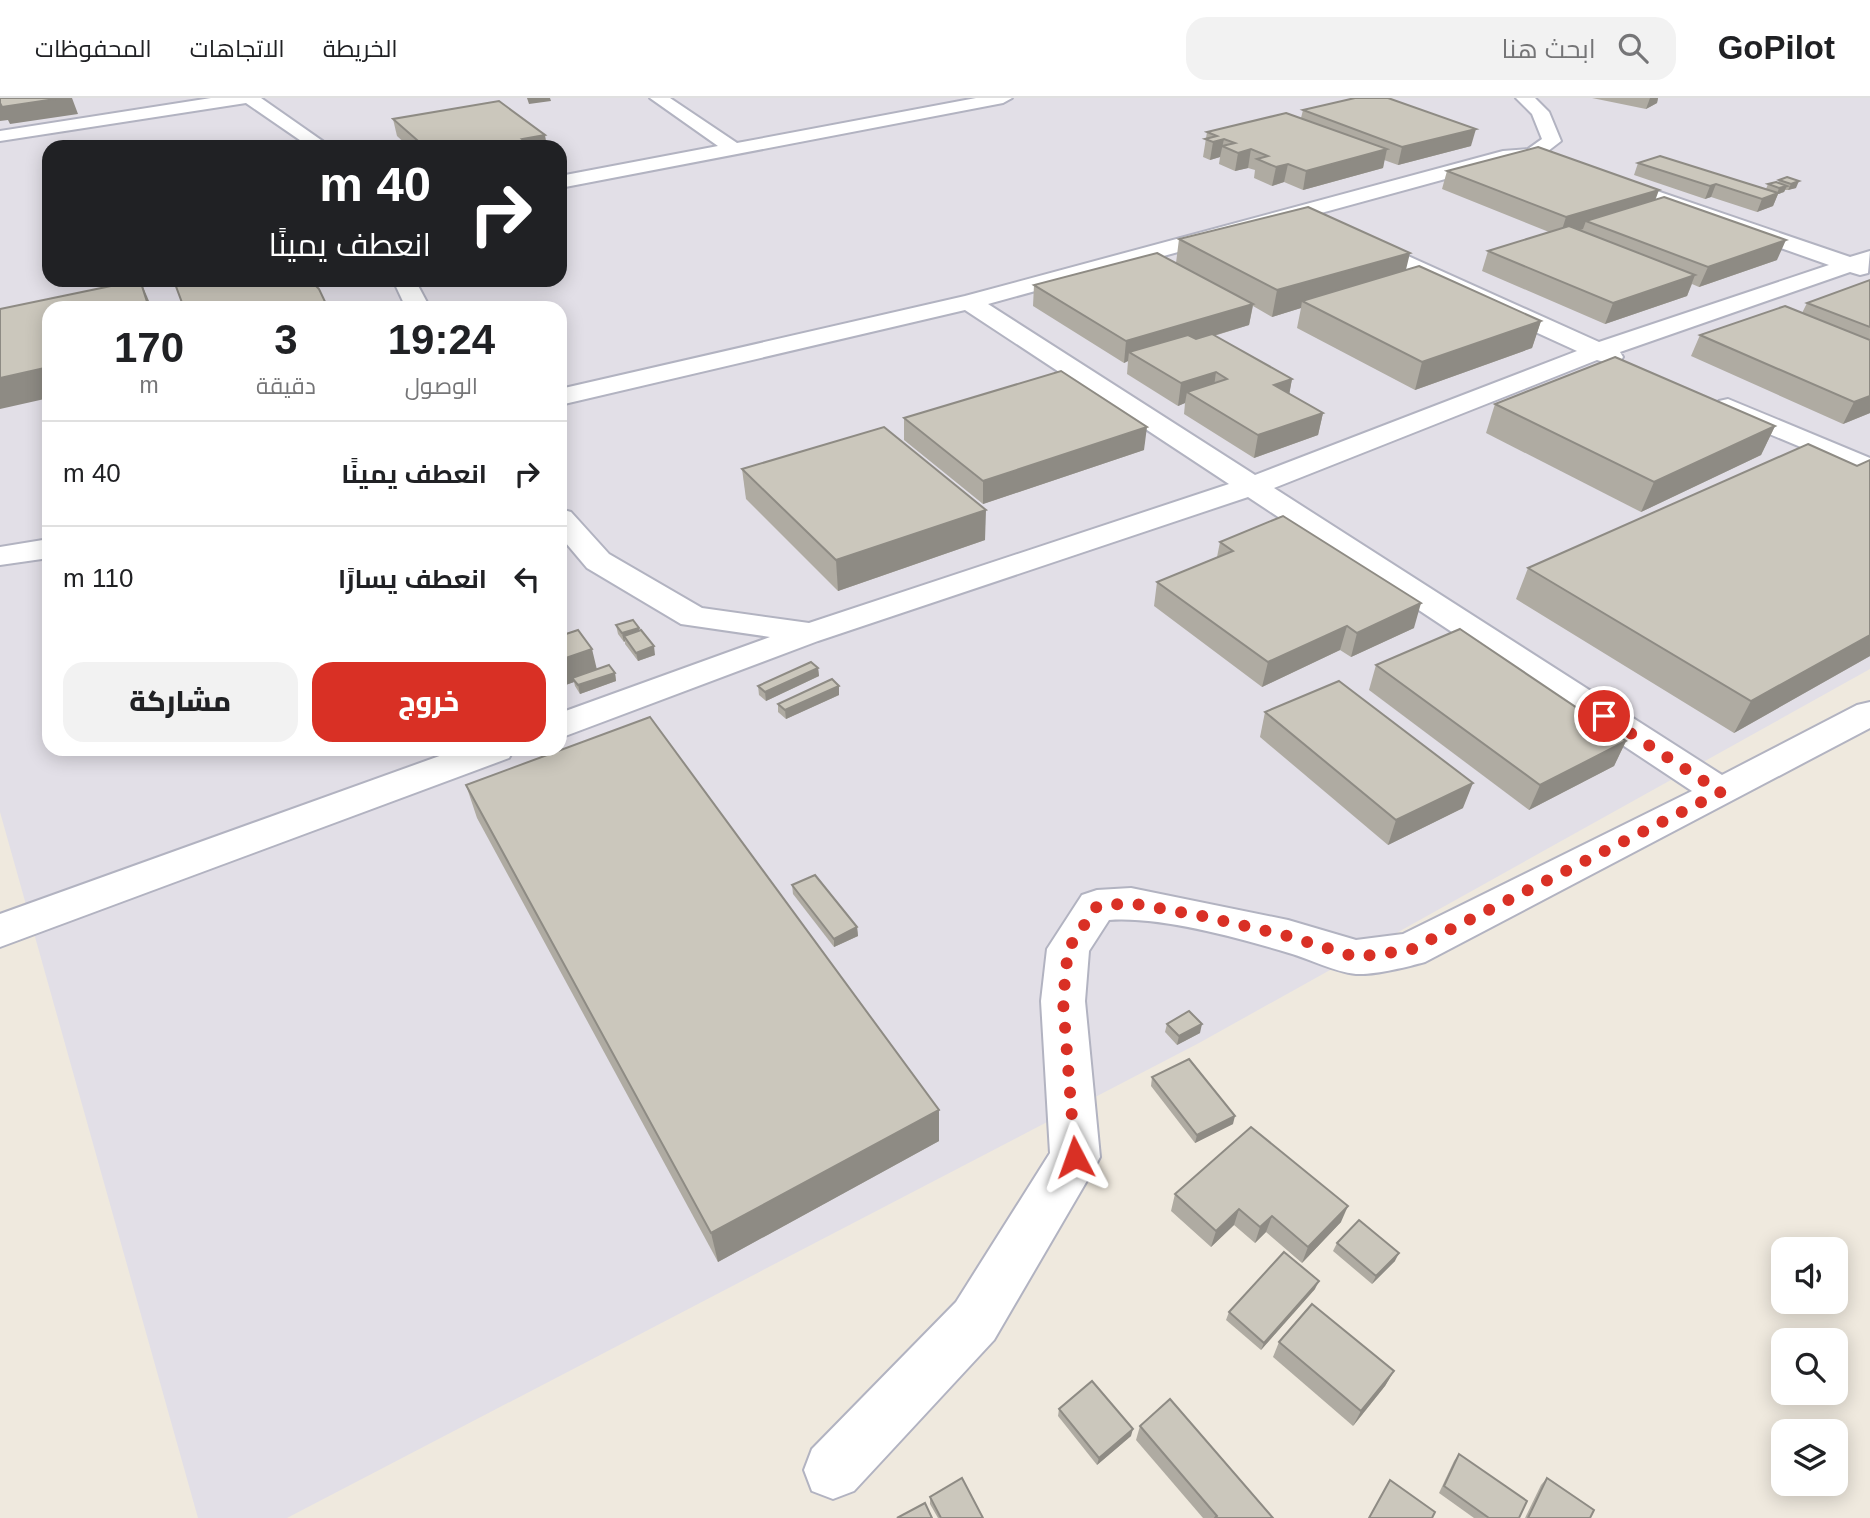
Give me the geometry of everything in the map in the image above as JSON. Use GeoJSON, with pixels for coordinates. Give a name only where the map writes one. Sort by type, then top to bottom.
{"type":"FeatureCollection","features":[{"type":"Feature","properties":{"kind":"street"},"geometry":{"type":"LineString","coordinates":[[0,136],[244,98]]}},
{"type":"Feature","properties":{"kind":"street"},"geometry":{"type":"LineString","coordinates":[[250,98],[312,140]]}},
{"type":"Feature","properties":{"kind":"street"},"geometry":{"type":"LineString","coordinates":[[659,98],[734,149]]}},
{"type":"Feature","properties":{"kind":"street"},"geometry":{"type":"LineString","coordinates":[[567,181],[1003,98]]}},
{"type":"Feature","properties":{"kind":"street"},"geometry":{"type":"LineString","coordinates":[[1525,98],[1540,112],[1552,141],[1532,154]]}},
{"type":"Feature","properties":{"kind":"street"},"geometry":{"type":"LineString","coordinates":[[567,395],[969,302],[1510,155],[1532,154],[1557,163]]}},
{"type":"Feature","properties":{"kind":"street"},"geometry":{"type":"LineString","coordinates":[[1583,172],[1864,265]]}},
{"type":"Feature","properties":{"kind":"street"},"geometry":{"type":"LineString","coordinates":[[1295,213],[1635,367]]}},
{"type":"Feature","properties":{"kind":"street"},"geometry":{"type":"LineString","coordinates":[[567,723],[811,634],[1253,486],[1598,351],[1864,265]]}},
{"type":"Feature","properties":{"kind":"street"},"geometry":{"type":"LineString","coordinates":[[969,302],[1721,792]]}},
{"type":"Feature","properties":{"kind":"street"},"geometry":{"type":"LineString","coordinates":[[1709,398],[1870,468]]}},
{"type":"Feature","properties":{"kind":"street"},"geometry":{"type":"LineString","coordinates":[[567,526],[598,561],[693,617],[811,634]]}},
{"type":"Feature","properties":{"kind":"street"},"geometry":{"type":"LineString","coordinates":[[0,555],[42,550]]}},
{"type":"Feature","properties":{"kind":"street"},"geometry":{"type":"LineString","coordinates":[[834,1470],[975,1321],[1075,1157],[1063,1001],[1068,949],[1097,906],[1131,903],[1202,916],[1288,936],[1356,957],[1410,950],[1870,713]]}},
{"type":"Feature","properties":{"kind":"street"},"geometry":{"type":"LineString","coordinates":[[0,931],[477,756]]}},
{"type":"Feature","properties":{"kind":"shaded area"},"geometry":{"type":"Polygon","coordinates":[[[0,98],[1870,98],[1870,669],[1199,1043],[287,1518],[198,1518],[0,812],[0,98]]]}},
{"type":"Feature","properties":{"kind":"building"},"geometry":{"type":"Polygon","coordinates":[[[0,98],[62,98],[2,107],[0,98]]]}},
{"type":"Feature","properties":{"kind":"building"},"geometry":{"type":"Polygon","coordinates":[[[1355,98],[1388,98],[1476,129],[1402,147],[1303,110],[1355,98]]]}},
{"type":"Feature","properties":{"kind":"building"},"geometry":{"type":"Polygon","coordinates":[[[499,101],[545,135],[523,140],[417,140],[393,119],[499,101]]]}},
{"type":"Feature","properties":{"kind":"building"},"geometry":{"type":"Polygon","coordinates":[[[1286,113],[1387,149],[1306,171],[1288,164],[1276,167],[1257,159],[1268,156],[1251,149],[1238,153],[1222,146],[1235,143],[1224,139],[1213,142],[1205,139],[1217,136],[1207,132],[1286,113]]]}},
{"type":"Feature","properties":{"kind":"building"},"geometry":{"type":"Polygon","coordinates":[[[1538,147],[1659,190],[1566,217],[1447,171],[1538,147]]]}},
{"type":"Feature","properties":{"kind":"building"},"geometry":{"type":"Polygon","coordinates":[[[1660,156],[1778,193],[1762,199],[1638,163],[1660,156]]]}},
{"type":"Feature","properties":{"kind":"building"},"geometry":{"type":"Polygon","coordinates":[[[1787,177],[1799,181],[1791,184],[1779,180],[1787,177]]]}},
{"type":"Feature","properties":{"kind":"building"},"geometry":{"type":"Polygon","coordinates":[[[1776,182],[1787,186],[1779,188],[1768,184],[1776,182]]]}},
{"type":"Feature","properties":{"kind":"building"},"geometry":{"type":"Polygon","coordinates":[[[1664,197],[1786,240],[1708,267],[1586,221],[1664,197]]]}},
{"type":"Feature","properties":{"kind":"building"},"geometry":{"type":"Polygon","coordinates":[[[1308,207],[1410,253],[1277,290],[1179,239],[1308,207]]]}},
{"type":"Feature","properties":{"kind":"building"},"geometry":{"type":"Polygon","coordinates":[[[1569,226],[1695,275],[1613,303],[1488,251],[1569,226]]]}},
{"type":"Feature","properties":{"kind":"building"},"geometry":{"type":"Polygon","coordinates":[[[1157,253],[1253,304],[1126,341],[1034,285],[1157,253]]]}},
{"type":"Feature","properties":{"kind":"building"},"geometry":{"type":"Polygon","coordinates":[[[1419,266],[1541,321],[1422,362],[1302,301],[1419,266]]]}},
{"type":"Feature","properties":{"kind":"building"},"geometry":{"type":"Polygon","coordinates":[[[1870,280],[1870,327],[1807,303],[1870,280]]]}},
{"type":"Feature","properties":{"kind":"building"},"geometry":{"type":"Polygon","coordinates":[[[106,287],[142,287],[147,301],[42,301],[42,369],[0,378],[0,309],[106,287]]]}},
{"type":"Feature","properties":{"kind":"building"},"geometry":{"type":"Polygon","coordinates":[[[176,287],[317,287],[325,301],[181,301],[176,287]]]}},
{"type":"Feature","properties":{"kind":"building"},"geometry":{"type":"Polygon","coordinates":[[[1785,306],[1870,340],[1870,396],[1854,402],[1700,335],[1785,306]]]}},
{"type":"Feature","properties":{"kind":"building"},"geometry":{"type":"Polygon","coordinates":[[[1212,334],[1292,379],[1274,385],[1323,413],[1258,435],[1187,392],[1227,379],[1216,372],[1181,383],[1129,352],[1188,335],[1196,339],[1212,334]]]}},
{"type":"Feature","properties":{"kind":"building"},"geometry":{"type":"Polygon","coordinates":[[[1615,357],[1775,426],[1654,482],[1495,404],[1615,357]]]}},
{"type":"Feature","properties":{"kind":"building"},"geometry":{"type":"Polygon","coordinates":[[[1061,371],[1147,427],[983,481],[904,418],[1061,371]]]}},
{"type":"Feature","properties":{"kind":"building"},"geometry":{"type":"Polygon","coordinates":[[[884,427],[986,510],[836,560],[742,469],[884,427]]]}},
{"type":"Feature","properties":{"kind":"building"},"geometry":{"type":"Polygon","coordinates":[[[1808,444],[1857,466],[1870,460],[1870,635],[1751,701],[1528,568],[1808,444]]]}},
{"type":"Feature","properties":{"kind":"building"},"geometry":{"type":"Polygon","coordinates":[[[1283,516],[1421,603],[1357,633],[1347,626],[1268,662],[1157,582],[1233,551],[1220,542],[1283,516]]]}},
{"type":"Feature","properties":{"kind":"building"},"geometry":{"type":"Polygon","coordinates":[[[633,620],[639,628],[622,633],[616,625],[633,620]]]}},
{"type":"Feature","properties":{"kind":"building"},"geometry":{"type":"Polygon","coordinates":[[[1460,629],[1626,741],[1540,785],[1376,665],[1460,629]]]}},
{"type":"Feature","properties":{"kind":"building"},"geometry":{"type":"Polygon","coordinates":[[[578,630],[592,649],[567,658],[567,634],[578,630]]]}},
{"type":"Feature","properties":{"kind":"building"},"geometry":{"type":"Polygon","coordinates":[[[641,630],[654,646],[636,653],[624,636],[641,630]]]}},
{"type":"Feature","properties":{"kind":"building"},"geometry":{"type":"Polygon","coordinates":[[[811,662],[818,668],[765,692],[758,686],[811,662]]]}},
{"type":"Feature","properties":{"kind":"building"},"geometry":{"type":"Polygon","coordinates":[[[609,665],[615,673],[578,685],[572,678],[609,665]]]}},
{"type":"Feature","properties":{"kind":"building"},"geometry":{"type":"Polygon","coordinates":[[[832,679],[839,686],[785,710],[778,704],[832,679]]]}},
{"type":"Feature","properties":{"kind":"building"},"geometry":{"type":"Polygon","coordinates":[[[1339,681],[1473,783],[1396,820],[1265,712],[1339,681]]]}},
{"type":"Feature","properties":{"kind":"building"},"geometry":{"type":"Polygon","coordinates":[[[650,717],[939,1110],[711,1233],[466,785],[544,756],[567,756],[567,748],[650,717]]]}},
{"type":"Feature","properties":{"kind":"building"},"geometry":{"type":"Polygon","coordinates":[[[815,875],[857,927],[834,939],[792,885],[815,875]]]}},
{"type":"Feature","properties":{"kind":"building"},"geometry":{"type":"Polygon","coordinates":[[[1189,1011],[1202,1024],[1179,1036],[1167,1024],[1189,1011]]]}},
{"type":"Feature","properties":{"kind":"building"},"geometry":{"type":"Polygon","coordinates":[[[1189,1059],[1235,1116],[1197,1135],[1152,1077],[1189,1059]]]}},
{"type":"Feature","properties":{"kind":"building"},"geometry":{"type":"Polygon","coordinates":[[[1251,1127],[1348,1206],[1308,1247],[1272,1216],[1260,1227],[1239,1209],[1216,1231],[1175,1194],[1251,1127]]]}},
{"type":"Feature","properties":{"kind":"building"},"geometry":{"type":"Polygon","coordinates":[[[1359,1220],[1399,1253],[1376,1276],[1337,1243],[1359,1220]]]}},
{"type":"Feature","properties":{"kind":"building"},"geometry":{"type":"Polygon","coordinates":[[[1284,1252],[1319,1281],[1264,1343],[1229,1312],[1284,1252]]]}},
{"type":"Feature","properties":{"kind":"building"},"geometry":{"type":"Polygon","coordinates":[[[1312,1304],[1394,1371],[1361,1411],[1279,1342],[1312,1304]]]}},
{"type":"Feature","properties":{"kind":"building"},"geometry":{"type":"Polygon","coordinates":[[[1092,1381],[1133,1429],[1099,1458],[1059,1409],[1092,1381]]]}},
{"type":"Feature","properties":{"kind":"building"},"geometry":{"type":"Polygon","coordinates":[[[1170,1399],[1273,1518],[1215,1518],[1217,1516],[1140,1426],[1170,1399]]]}},
{"type":"Feature","properties":{"kind":"building"},"geometry":{"type":"Polygon","coordinates":[[[1459,1454],[1527,1501],[1519,1518],[1489,1518],[1444,1486],[1459,1454]]]}},
{"type":"Feature","properties":{"kind":"building"},"geometry":{"type":"Polygon","coordinates":[[[962,1478],[983,1518],[941,1518],[930,1497],[962,1478]]]}},
{"type":"Feature","properties":{"kind":"building"},"geometry":{"type":"Polygon","coordinates":[[[1547,1478],[1594,1510],[1590,1518],[1528,1518],[1547,1478]]]}},
{"type":"Feature","properties":{"kind":"building"},"geometry":{"type":"Polygon","coordinates":[[[1390,1480],[1435,1512],[1432,1518],[1369,1518],[1390,1480]]]}},
{"type":"Feature","properties":{"kind":"building"},"geometry":{"type":"Polygon","coordinates":[[[925,1503],[932,1518],[897,1518],[925,1503]]]}},
{"type":"Feature","properties":{"kind":"route"},"geometry":{"type":"LineString","coordinates":[[1075,1157],[1063,1001],[1068,949],[1097,906],[1131,903],[1202,916],[1288,936],[1356,957],[1410,950],[1721,792],[1604,716]]}}]}
